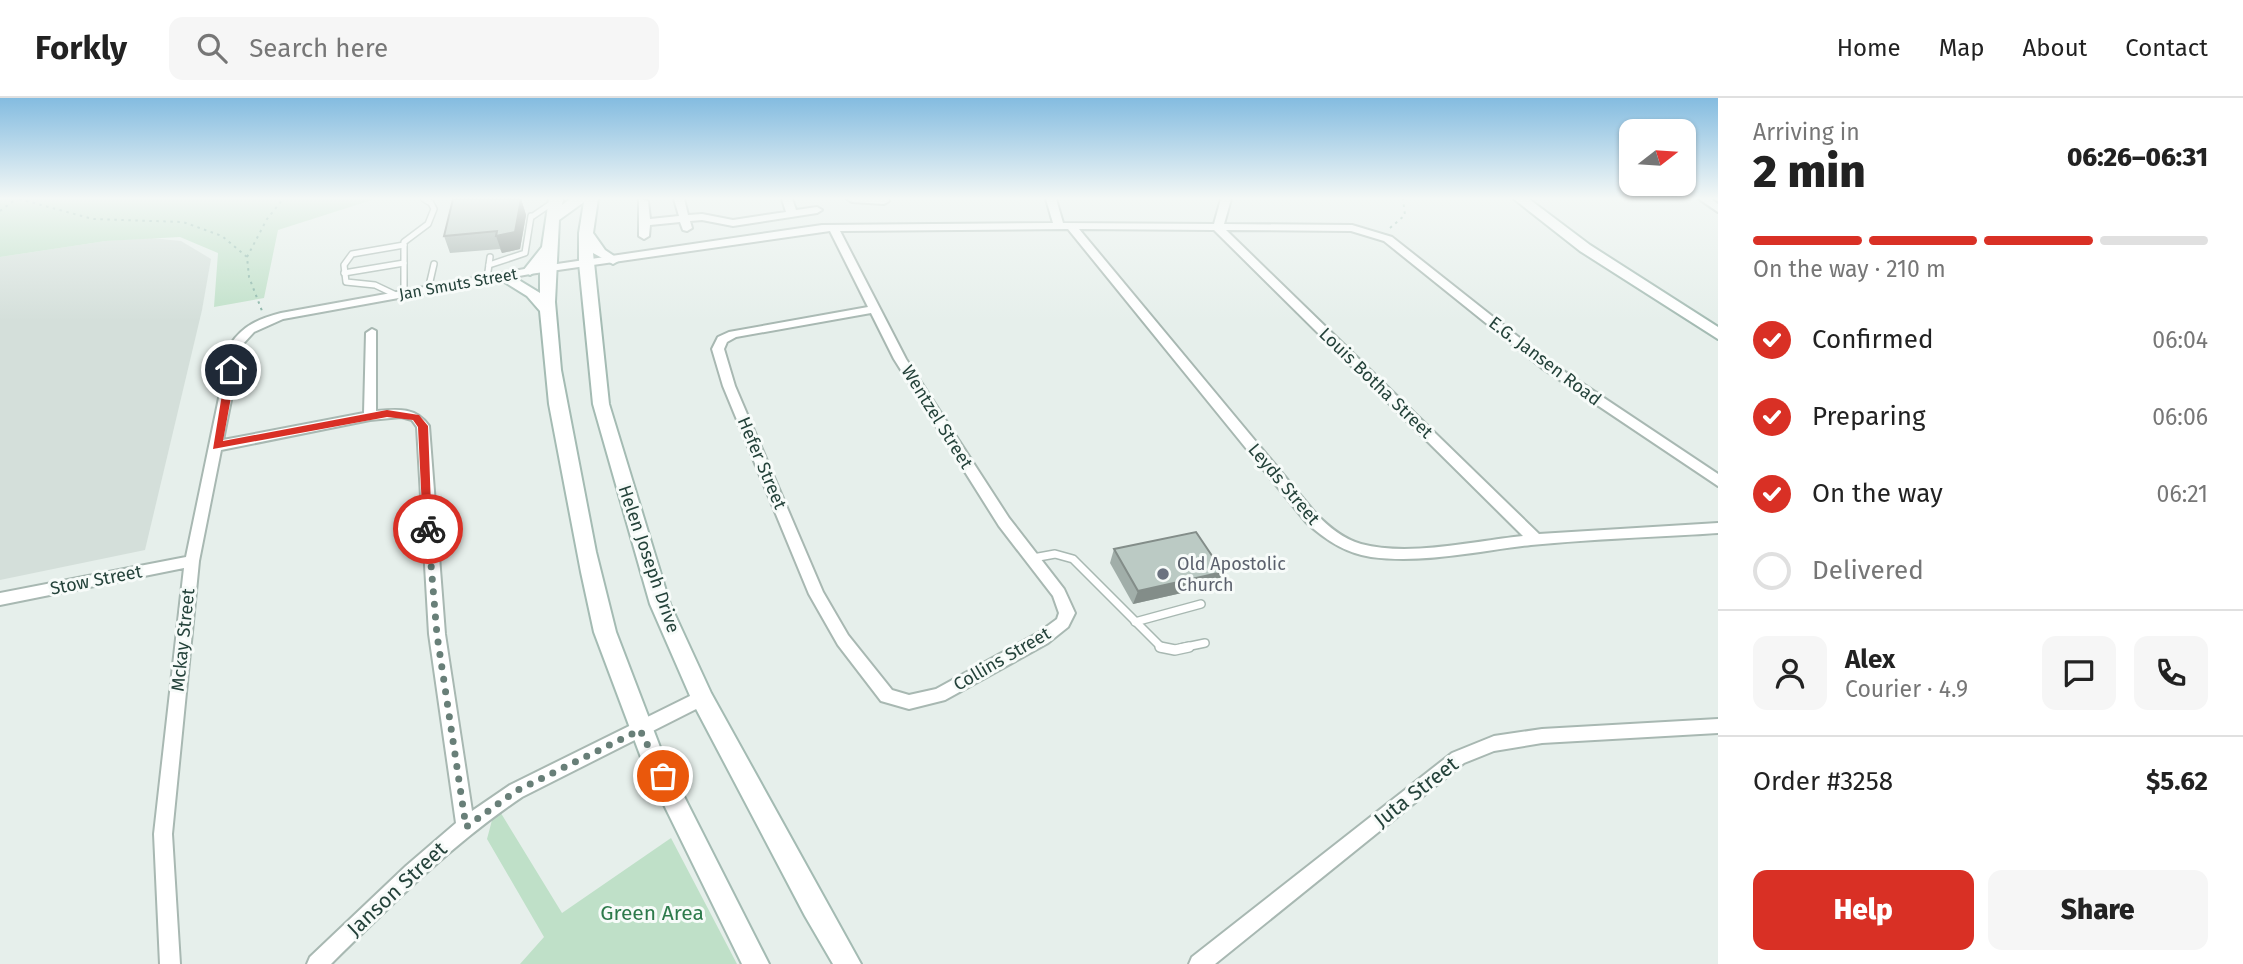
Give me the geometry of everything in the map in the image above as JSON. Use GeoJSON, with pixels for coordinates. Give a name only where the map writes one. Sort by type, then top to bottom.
{"type":"FeatureCollection","features":[{"type":"Feature","properties":{"kind":"street"},"geometry":{"type":"LineString","coordinates":[[551,239],[540,269],[547,309],[550,356],[563,434],[605,631],[640,730],[756,964]]}},
{"type":"Feature","properties":{"kind":"street","name":"Helen Joseph Drive"},"geometry":{"type":"LineString","coordinates":[[586,239],[586,263],[601,404],[660,604],[702,698],[814,907],[848,964]]}},
{"type":"Feature","properties":{"kind":"street"},"geometry":{"type":"LineString","coordinates":[[590,239],[600,253],[613,260]]}},
{"type":"Feature","properties":{"kind":"street","name":"Jan Smuts Street"},"geometry":{"type":"LineString","coordinates":[[258,324],[299,312],[540,269],[756,239]]}},
{"type":"Feature","properties":{"kind":"street","name":"Wentzel Street"},"geometry":{"type":"LineString","coordinates":[[834,239],[875,309],[900,359],[951,442],[1004,522],[1059,593]]}},
{"type":"Feature","properties":{"kind":"street","name":"Leyds Street"},"geometry":{"type":"LineString","coordinates":[[1076,239],[1311,518],[1329,536],[1352,547],[1398,552],[1535,539],[1718,528]]}},
{"type":"Feature","properties":{"kind":"street","name":"Louis Botha Street"},"geometry":{"type":"LineString","coordinates":[[1230,239],[1535,539]]}},
{"type":"Feature","properties":{"kind":"street","name":"E.G. Jansen Road"},"geometry":{"type":"LineString","coordinates":[[1385,239],[1406,253],[1546,365],[1718,481]]}},
{"type":"Feature","properties":{"kind":"street"},"geometry":{"type":"LineString","coordinates":[[1574,239],[1718,334]]}},
{"type":"Feature","properties":{"kind":"street"},"geometry":{"type":"LineString","coordinates":[[495,277],[532,293],[547,309]]}},
{"type":"Feature","properties":{"kind":"street","name":"Hefer Street"},"geometry":{"type":"LineString","coordinates":[[875,309],[733,334],[722,340],[718,349],[729,386],[816,594],[843,640],[881,689],[895,700],[909,702]]}},
{"type":"Feature","properties":{"kind":"street","name":"Mckay Street"},"geometry":{"type":"LineString","coordinates":[[170,964],[163,834],[192,561],[236,345],[242,334],[258,324]]}},
{"type":"Feature","properties":{"kind":"street"},"geometry":{"type":"LineString","coordinates":[[370,416],[372,334]]}},
{"type":"Feature","properties":{"kind":"street"},"geometry":{"type":"LineString","coordinates":[[217,446],[370,416],[401,414],[416,417],[423,426],[437,635],[466,827]]}},
{"type":"Feature","properties":{"kind":"street","name":"Stow Street"},"geometry":{"type":"LineString","coordinates":[[0,600],[192,561]]}},
{"type":"Feature","properties":{"kind":"street","name":"Collins Street"},"geometry":{"type":"LineString","coordinates":[[909,702],[939,695],[1043,638],[1063,623],[1067,613],[1059,593]]}},
{"type":"Feature","properties":{"kind":"street","name":"Janson Street"},"geometry":{"type":"LineString","coordinates":[[317,964],[466,827],[516,791],[702,698]]}},
{"type":"Feature","properties":{"kind":"street","name":"Juta Street"},"geometry":{"type":"LineString","coordinates":[[1199,964],[1458,758],[1494,744],[1542,736],[1718,726]]}},
{"type":"Feature","properties":{"kind":"lane"},"geometry":{"type":"LineString","coordinates":[[404,245],[352,254],[347,258],[344,280],[375,285],[400,295],[404,245],[408,239]]}},
{"type":"Feature","properties":{"kind":"lane"},"geometry":{"type":"LineString","coordinates":[[489,265],[525,253],[527,239]]}},
{"type":"Feature","properties":{"kind":"lane"},"geometry":{"type":"LineString","coordinates":[[490,257],[489,265],[495,277]]}},
{"type":"Feature","properties":{"kind":"lane"},"geometry":{"type":"LineString","coordinates":[[344,273],[404,263]]}},
{"type":"Feature","properties":{"kind":"lane"},"geometry":{"type":"LineString","coordinates":[[428,290],[434,264]]}},
{"type":"Feature","properties":{"kind":"lane"},"geometry":{"type":"LineString","coordinates":[[1033,558],[1055,554],[1073,559],[1162,649],[1175,650],[1205,643]]}},
{"type":"Feature","properties":{"kind":"lane"},"geometry":{"type":"LineString","coordinates":[[1135,622],[1201,604]]}},
{"type":"Feature","properties":{"kind":"path"},"geometry":{"type":"LineString","coordinates":[[226,239],[247,257]]}},
{"type":"Feature","properties":{"kind":"path"},"geometry":{"type":"LineString","coordinates":[[256,239],[247,257],[258,324]]}},
{"type":"Feature","properties":{"kind":"shaded area"},"geometry":{"type":"Polygon","coordinates":[[[106,241],[181,241],[211,259],[202,310],[145,550],[0,580],[0,257],[106,241]]]}},
{"type":"Feature","properties":{"kind":"green space"},"geometry":{"type":"Polygon","coordinates":[[[0,239],[135,239],[106,241],[0,257],[0,239]]]}},
{"type":"Feature","properties":{"kind":"green space"},"geometry":{"type":"Polygon","coordinates":[[[186,239],[276,239],[264,298],[214,307],[218,253],[186,239]]]}},
{"type":"Feature","properties":{"kind":"green space","name":"Green Area"},"geometry":{"type":"Polygon","coordinates":[[[496,805],[562,913],[671,838],[737,964],[520,964],[544,937],[487,839],[496,805]]]}},
{"type":"Feature","properties":{"kind":"building","name":"Old Apostolic Church"},"geometry":{"type":"Polygon","coordinates":[[[1196,532],[1223,572],[1138,591],[1114,549],[1196,532]]]}},
{"type":"Feature","properties":{"kind":"way so far"},"geometry":{"type":"LineString","coordinates":[[428,529],[437,635],[466,827],[516,791],[640,730],[663,776]]}},
{"type":"Feature","properties":{"kind":"place","name":"Old Apostolic Church"},"geometry":{"type":"Point","coordinates":[1163,574]}},
{"type":"Feature","properties":{"kind":"route"},"geometry":{"type":"LineString","coordinates":[[231,370],[217,446],[387,413],[416,417],[423,426],[428,529]]}}]}
